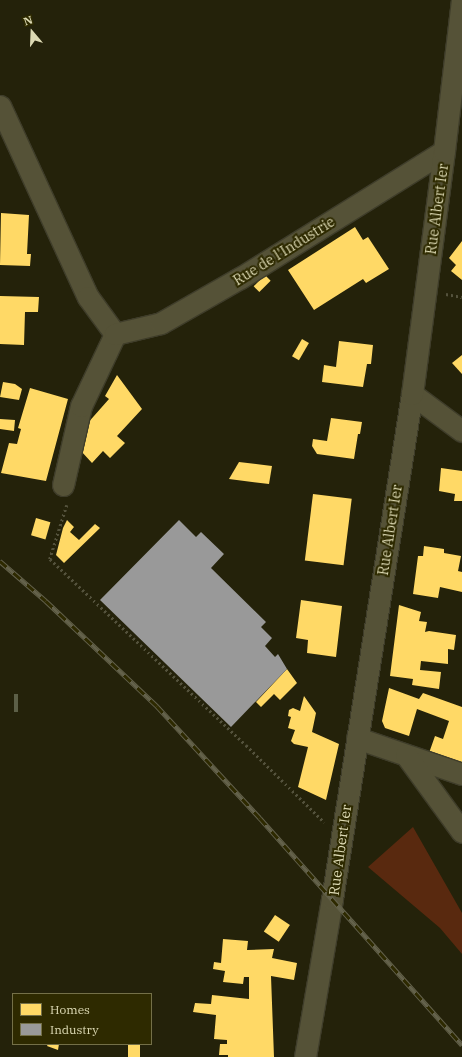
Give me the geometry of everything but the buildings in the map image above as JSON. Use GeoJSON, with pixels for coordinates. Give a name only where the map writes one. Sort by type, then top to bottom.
{"type":"FeatureCollection","features":[{"type":"Feature","properties":{"kind":"street","name":"Rue Albert Ier"},"geometry":{"type":"LineString","coordinates":[[305,1057],[412,394],[462,0]]}},
{"type":"Feature","properties":{"kind":"street"},"geometry":{"type":"LineString","coordinates":[[0,106],[88,297],[116,334],[81,406],[63,485]]}},
{"type":"Feature","properties":{"kind":"street","name":"Rue de l'Industrie"},"geometry":{"type":"LineString","coordinates":[[116,334],[161,323],[240,278],[444,151]]}},
{"type":"Feature","properties":{"kind":"street"},"geometry":{"type":"LineString","coordinates":[[412,394],[462,431]]}},
{"type":"Feature","properties":{"kind":"street"},"geometry":{"type":"LineString","coordinates":[[357,738],[462,774]]}},
{"type":"Feature","properties":{"kind":"street"},"geometry":{"type":"LineString","coordinates":[[406,755],[462,832]]}},
{"type":"Feature","properties":{"kind":"path"},"geometry":{"type":"LineString","coordinates":[[63,485],[71,492],[50,559],[246,745],[341,839]]}},
{"type":"Feature","properties":{"kind":"shaded area"},"geometry":{"type":"Polygon","coordinates":[[[413,827],[462,913],[462,954],[440,928],[368,867],[413,827]]]}},
{"type":"Feature","properties":{"kind":"railway"},"geometry":{"type":"LineString","coordinates":[[0,561],[46,601],[157,706],[260,818],[462,1045]]}}]}
